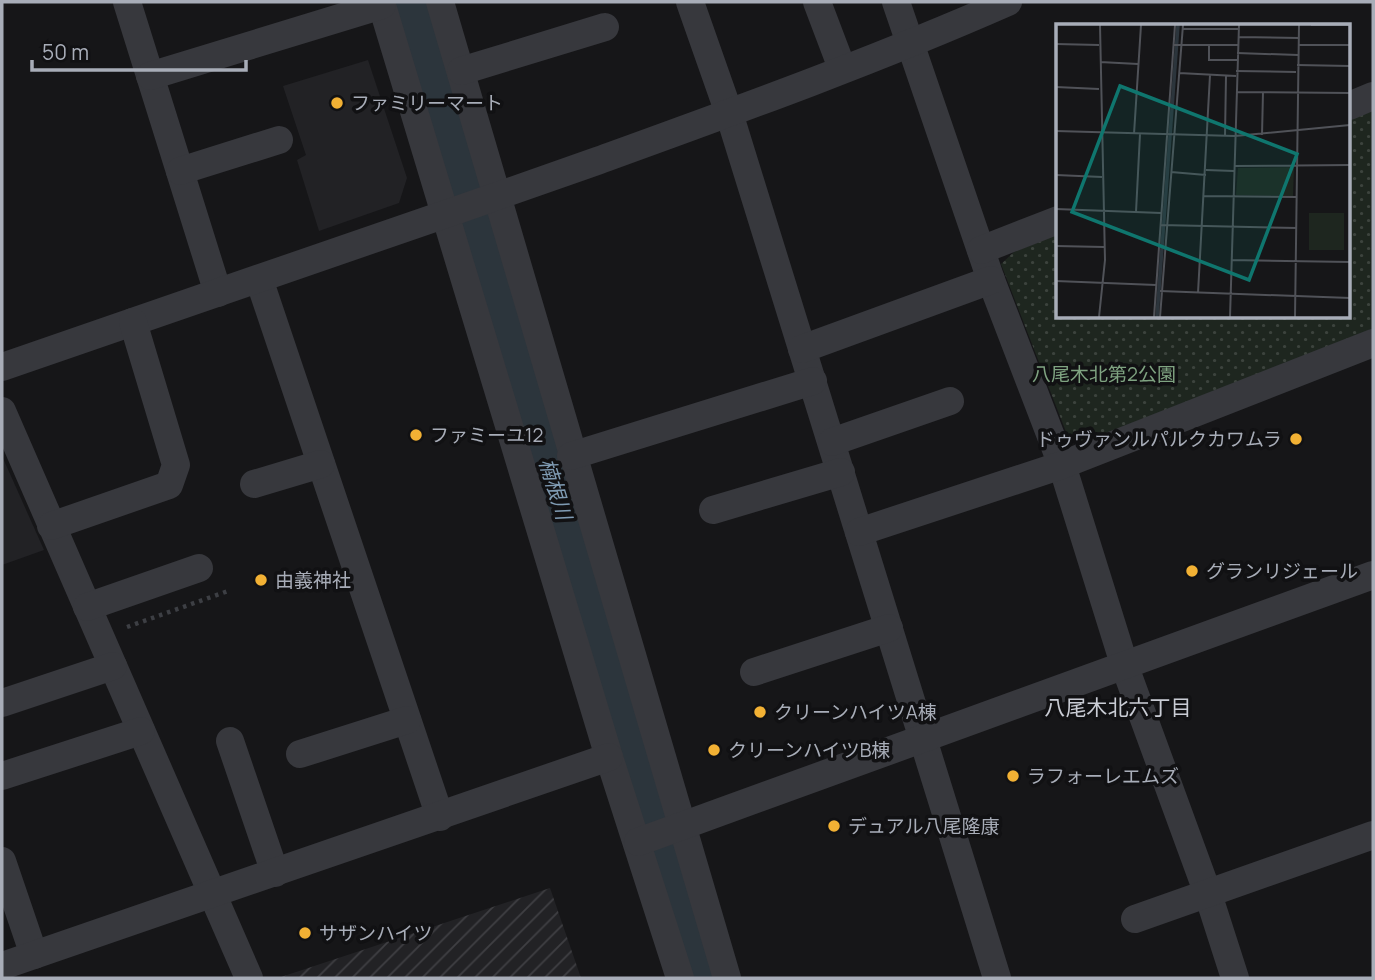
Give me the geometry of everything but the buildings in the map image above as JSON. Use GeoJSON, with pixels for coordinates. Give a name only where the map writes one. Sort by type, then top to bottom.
{"type":"FeatureCollection","features":[{"type":"Feature","properties":{"kind":"street"},"geometry":{"type":"LineString","coordinates":[[127,2],[218,293]]}},
{"type":"Feature","properties":{"kind":"street"},"geometry":{"type":"LineString","coordinates":[[440,2],[571,456],[661,835],[680,978]]}},
{"type":"Feature","properties":{"kind":"street"},"geometry":{"type":"LineString","coordinates":[[690,2],[729,113],[997,978]]}},
{"type":"Feature","properties":{"kind":"street"},"geometry":{"type":"LineString","coordinates":[[817,2],[842,68]]}},
{"type":"Feature","properties":{"kind":"street"},"geometry":{"type":"LineString","coordinates":[[897,2],[991,280],[1062,465],[1125,667],[1208,894],[1235,978]]}},
{"type":"Feature","properties":{"kind":"street"},"geometry":{"type":"LineString","coordinates":[[2,367],[446,215],[729,113],[842,68],[912,45],[1009,2]]}},
{"type":"Feature","properties":{"kind":"street"},"geometry":{"type":"LineString","coordinates":[[150,76],[382,4],[609,757],[661,835],[727,978]]}},
{"type":"Feature","properties":{"kind":"street"},"geometry":{"type":"LineString","coordinates":[[461,71],[605,27]]}},
{"type":"Feature","properties":{"kind":"street"},"geometry":{"type":"LineString","coordinates":[[1350,106],[1373,96]]}},
{"type":"Feature","properties":{"kind":"street"},"geometry":{"type":"LineString","coordinates":[[180,171],[279,139]]}},
{"type":"Feature","properties":{"kind":"street"},"geometry":{"type":"LineString","coordinates":[[981,250],[1056,221]]}},
{"type":"Feature","properties":{"kind":"street"},"geometry":{"type":"LineString","coordinates":[[259,279],[440,817]]}},
{"type":"Feature","properties":{"kind":"street"},"geometry":{"type":"LineString","coordinates":[[802,349],[991,280]]}},
{"type":"Feature","properties":{"kind":"street"},"geometry":{"type":"LineString","coordinates":[[51,526],[169,485],[176,465],[133,322]]}},
{"type":"Feature","properties":{"kind":"street"},"geometry":{"type":"LineString","coordinates":[[859,532],[1062,465],[1373,343]]}},
{"type":"Feature","properties":{"kind":"street"},"geometry":{"type":"LineString","coordinates":[[571,456],[813,381]]}},
{"type":"Feature","properties":{"kind":"street"},"geometry":{"type":"LineString","coordinates":[[832,442],[950,401]]}},
{"type":"Feature","properties":{"kind":"street"},"geometry":{"type":"LineString","coordinates":[[2,411],[215,894],[249,978]]}},
{"type":"Feature","properties":{"kind":"street"},"geometry":{"type":"LineString","coordinates":[[254,484],[321,464]]}},
{"type":"Feature","properties":{"kind":"street"},"geometry":{"type":"LineString","coordinates":[[713,510],[841,472]]}},
{"type":"Feature","properties":{"kind":"street"},"geometry":{"type":"LineString","coordinates":[[87,607],[199,568]]}},
{"type":"Feature","properties":{"kind":"street"},"geometry":{"type":"LineString","coordinates":[[661,835],[1373,575]]}},
{"type":"Feature","properties":{"kind":"street"},"geometry":{"type":"LineString","coordinates":[[754,672],[889,628]]}},
{"type":"Feature","properties":{"kind":"street"},"geometry":{"type":"LineString","coordinates":[[2,703],[113,666]]}},
{"type":"Feature","properties":{"kind":"street"},"geometry":{"type":"LineString","coordinates":[[300,754],[407,720]]}},
{"type":"Feature","properties":{"kind":"street"},"geometry":{"type":"LineString","coordinates":[[2,776],[141,731]]}},
{"type":"Feature","properties":{"kind":"street"},"geometry":{"type":"LineString","coordinates":[[230,741],[275,873]]}},
{"type":"Feature","properties":{"kind":"street"},"geometry":{"type":"LineString","coordinates":[[2,966],[609,757]]}},
{"type":"Feature","properties":{"kind":"street"},"geometry":{"type":"LineString","coordinates":[[1135,919],[1373,835]]}},
{"type":"Feature","properties":{"kind":"street"},"geometry":{"type":"LineString","coordinates":[[2,861],[33,955]]}},
{"type":"Feature","properties":{"kind":"path"},"geometry":{"type":"LineString","coordinates":[[100,636],[228,591]]}},
{"type":"Feature","properties":{"kind":"shaded area"},"geometry":{"type":"Polygon","coordinates":[[[368,60],[407,178],[399,203],[319,231],[297,160],[306,155],[283,86],[368,60]]]}},
{"type":"Feature","properties":{"kind":"shaded area"},"geometry":{"type":"Polygon","coordinates":[[[2,456],[44,550],[2,565],[2,456]]]}},
{"type":"Feature","properties":{"kind":"shaded area"},"geometry":{"type":"Polygon","coordinates":[[[550,888],[581,978],[278,978],[550,888]]]}},
{"type":"Feature","properties":{"kind":"green space","name":"八尾木北第2公園"},"geometry":{"type":"Polygon","coordinates":[[[1373,108],[1373,329],[1081,445],[1068,437],[1001,264],[1014,252],[1056,235],[1056,318],[1350,318],[1350,118],[1373,108]]]}},
{"type":"Feature","properties":{"kind":"waterway","name":"楠根川"},"geometry":{"type":"LineString","coordinates":[[403,2],[491,274],[700,978]]}},
{"type":"Feature","properties":{"kind":"place","name":"ファミリーマート"},"geometry":{"type":"Point","coordinates":[337,103]}},
{"type":"Feature","properties":{"kind":"place","name":"ファミーユ12"},"geometry":{"type":"Point","coordinates":[416,435]}},
{"type":"Feature","properties":{"kind":"place","name":"ドゥヴァンルパルクカワムラ"},"geometry":{"type":"Point","coordinates":[1296,439]}},
{"type":"Feature","properties":{"kind":"place","name":"グランリジェール"},"geometry":{"type":"Point","coordinates":[1192,571]}},
{"type":"Feature","properties":{"kind":"place","name":"由義神社"},"geometry":{"type":"Point","coordinates":[261,580]}},
{"type":"Feature","properties":{"kind":"place","name":"クリーンハイツA棟"},"geometry":{"type":"Point","coordinates":[760,712]}},
{"type":"Feature","properties":{"kind":"place","name":"クリーンハイツB棟"},"geometry":{"type":"Point","coordinates":[714,750]}},
{"type":"Feature","properties":{"kind":"place","name":"ラフォーレエムズ"},"geometry":{"type":"Point","coordinates":[1013,776]}},
{"type":"Feature","properties":{"kind":"place","name":"デュアル八尾隆康"},"geometry":{"type":"Point","coordinates":[834,826]}},
{"type":"Feature","properties":{"kind":"place","name":"サザンハイツ"},"geometry":{"type":"Point","coordinates":[305,933]}},
{"type":"Feature","properties":{"kind":"district","name":"八尾木北六丁目"},"geometry":{"type":"Point","coordinates":[1118,708]}}]}
